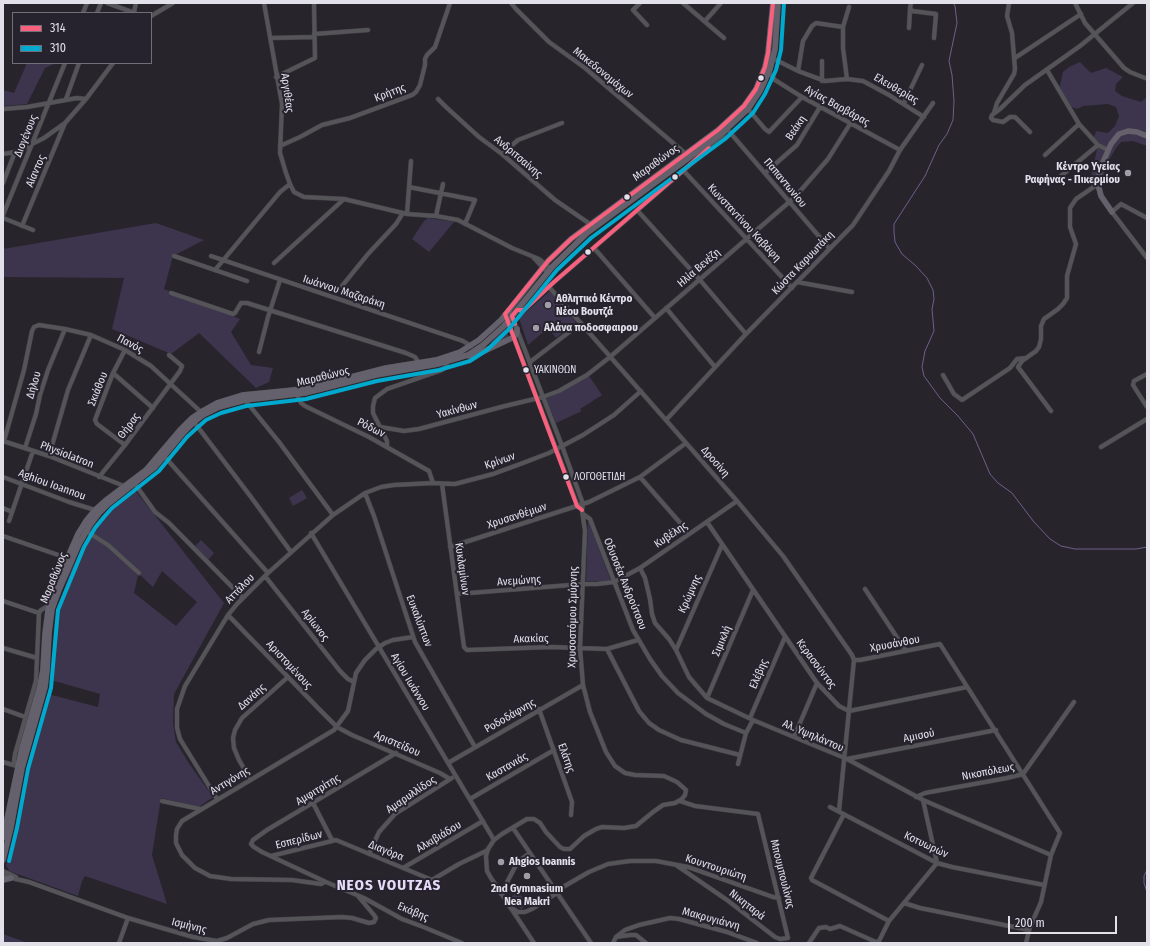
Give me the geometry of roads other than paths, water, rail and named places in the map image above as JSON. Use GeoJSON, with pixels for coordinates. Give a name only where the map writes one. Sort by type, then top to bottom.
{"type":"FeatureCollection","features":[{"type":"Feature","properties":{"kind":"main road","name":"Μαραθώνος"},"geometry":{"type":"LineString","coordinates":[[3,838],[5,814],[40,686],[48,606],[67,558],[82,528],[96,510],[105,501],[146,470],[180,430],[201,412],[224,400],[243,395],[304,389],[375,370],[447,357],[471,346],[489,331],[546,268],[593,227],[727,129],[748,109],[760,91],[769,73],[773,3]]}},
{"type":"Feature","properties":{"kind":"main road","name":"Μαραθώνος"},"geometry":{"type":"LineString","coordinates":[[3,860],[22,768],[45,687],[52,608],[86,531],[102,510],[152,470],[194,422],[203,415],[219,407],[245,400],[297,395],[322,390],[382,373],[447,362],[475,351],[487,342],[517,310],[563,246],[590,224],[718,130],[744,106],[758,84],[770,58],[778,3]]}},
{"type":"Feature","properties":{"kind":"main road"},"geometry":{"type":"LineString","coordinates":[[1112,212],[1101,196],[1098,184],[1100,169],[1108,150],[1114,138],[1124,132],[1132,131],[1147,136]]}},
{"type":"Feature","properties":{"kind":"main road"},"geometry":{"type":"LineString","coordinates":[[462,357],[475,355],[514,337],[517,333],[517,329]]}},
{"type":"Feature","properties":{"kind":"main road"},"geometry":{"type":"LineString","coordinates":[[3,880],[11,878]]}},
{"type":"Feature","properties":{"kind":"street"},"geometry":{"type":"LineString","coordinates":[[107,3],[131,12]]}},
{"type":"Feature","properties":{"kind":"street"},"geometry":{"type":"LineString","coordinates":[[152,15],[173,3]]}},
{"type":"Feature","properties":{"kind":"street","name":"Αργιθέας"},"geometry":{"type":"LineString","coordinates":[[264,3],[282,104],[280,146],[282,159],[290,184]]}},
{"type":"Feature","properties":{"kind":"street"},"geometry":{"type":"LineString","coordinates":[[276,77],[315,58],[314,3]]}},
{"type":"Feature","properties":{"kind":"street","name":"Κρήτης"},"geometry":{"type":"LineString","coordinates":[[280,146],[322,125],[350,118],[412,95],[416,92],[420,85],[425,59],[427,55],[435,48],[450,3]]}},
{"type":"Feature","properties":{"kind":"street","name":"Μακεδονομάχων"},"geometry":{"type":"LineString","coordinates":[[511,3],[521,15],[549,42],[584,68],[686,154]]}},
{"type":"Feature","properties":{"kind":"street"},"geometry":{"type":"LineString","coordinates":[[640,3],[635,5],[633,10],[647,25]]}},
{"type":"Feature","properties":{"kind":"street"},"geometry":{"type":"LineString","coordinates":[[683,3],[724,38]]}},
{"type":"Feature","properties":{"kind":"street"},"geometry":{"type":"LineString","coordinates":[[704,21],[721,3]]}},
{"type":"Feature","properties":{"kind":"street"},"geometry":{"type":"LineString","coordinates":[[909,28],[911,3]]}},
{"type":"Feature","properties":{"kind":"street"},"geometry":{"type":"LineString","coordinates":[[1009,3],[1007,16],[1012,34],[1013,53],[1015,58],[1014,74],[997,103],[991,118],[993,120],[1003,122],[1010,117],[1015,118],[1030,132]]}},
{"type":"Feature","properties":{"kind":"street"},"geometry":{"type":"LineString","coordinates":[[1075,3],[1085,23],[1094,35],[1127,70],[1145,78]]}},
{"type":"Feature","properties":{"kind":"street"},"geometry":{"type":"LineString","coordinates":[[994,113],[1025,85],[1094,35],[1133,3]]}},
{"type":"Feature","properties":{"kind":"street"},"geometry":{"type":"LineString","coordinates":[[847,79],[843,48],[843,27],[850,7]]}},
{"type":"Feature","properties":{"kind":"street"},"geometry":{"type":"LineString","coordinates":[[910,8],[913,11],[936,14],[934,38]]}},
{"type":"Feature","properties":{"kind":"street"},"geometry":{"type":"LineString","coordinates":[[1015,58],[1081,14]]}},
{"type":"Feature","properties":{"kind":"street"},"geometry":{"type":"LineString","coordinates":[[798,71],[804,41],[812,26],[816,23],[843,27]]}},
{"type":"Feature","properties":{"kind":"street"},"geometry":{"type":"LineString","coordinates":[[270,38],[368,30]]}},
{"type":"Feature","properties":{"kind":"street","name":"Ελευθερίας"},"geometry":{"type":"LineString","coordinates":[[770,58],[822,81],[830,82],[847,79],[863,81],[904,103],[924,117]]}},
{"type":"Feature","properties":{"kind":"street"},"geometry":{"type":"LineString","coordinates":[[822,61],[822,81]]}},
{"type":"Feature","properties":{"kind":"street","name":"Διογένους"},"geometry":{"type":"LineString","coordinates":[[3,215],[50,102],[64,64]]}},
{"type":"Feature","properties":{"kind":"street"},"geometry":{"type":"LineString","coordinates":[[66,99],[79,64]]}},
{"type":"Feature","properties":{"kind":"street"},"geometry":{"type":"LineString","coordinates":[[3,154],[15,152],[44,138],[65,123],[86,99],[112,64]]}},
{"type":"Feature","properties":{"kind":"street"},"geometry":{"type":"LineString","coordinates":[[904,103],[922,65]]}},
{"type":"Feature","properties":{"kind":"street"},"geometry":{"type":"LineString","coordinates":[[1047,70],[1079,124],[1098,145],[1108,150]]}},
{"type":"Feature","properties":{"kind":"street","name":"Αγίας Βαρβάρας"},"geometry":{"type":"LineString","coordinates":[[769,73],[775,80],[802,97],[900,150]]}},
{"type":"Feature","properties":{"kind":"street"},"geometry":{"type":"LineString","coordinates":[[748,109],[769,132],[802,97]]}},
{"type":"Feature","properties":{"kind":"street"},"geometry":{"type":"LineString","coordinates":[[3,109],[27,107],[66,99],[86,99]]}},
{"type":"Feature","properties":{"kind":"street","name":"Ανδριτσαίνης"},"geometry":{"type":"LineString","coordinates":[[438,99],[474,132],[556,200],[590,224]]}},
{"type":"Feature","properties":{"kind":"street","name":"Κώστα Καρυωτάκη"},"geometry":{"type":"LineString","coordinates":[[666,420],[852,224],[888,171],[900,150],[933,103]]}},
{"type":"Feature","properties":{"kind":"street","name":"Βεάκη"},"geometry":{"type":"LineString","coordinates":[[765,173],[797,145],[820,107]]}},
{"type":"Feature","properties":{"kind":"street","name":"Αίαντος"},"geometry":{"type":"LineString","coordinates":[[22,226],[65,123]]}},
{"type":"Feature","properties":{"kind":"street"},"geometry":{"type":"LineString","coordinates":[[502,154],[518,140],[562,123]]}},
{"type":"Feature","properties":{"kind":"street","name":"Ηλία Βενέζη"},"geometry":{"type":"LineString","coordinates":[[537,398],[543,397],[577,382],[595,370],[700,280],[805,187],[828,159],[850,124]]}},
{"type":"Feature","properties":{"kind":"street"},"geometry":{"type":"LineString","coordinates":[[1045,155],[1079,124]]}},
{"type":"Feature","properties":{"kind":"street"},"geometry":{"type":"LineString","coordinates":[[517,310],[524,310],[720,139],[727,129]]}},
{"type":"Feature","properties":{"kind":"street","name":"Παπαντωνίου"},"geometry":{"type":"LineString","coordinates":[[727,129],[829,248]]}},
{"type":"Feature","properties":{"kind":"street"},"geometry":{"type":"LineString","coordinates":[[1061,176],[1098,145]]}},
{"type":"Feature","properties":{"kind":"street"},"geometry":{"type":"LineString","coordinates":[[3,182],[15,152]]}},
{"type":"Feature","properties":{"kind":"street"},"geometry":{"type":"LineString","coordinates":[[342,286],[368,254],[405,214],[411,161]]}},
{"type":"Feature","properties":{"kind":"street","name":"Κωνσταντίνου Καβάφη"},"geometry":{"type":"LineString","coordinates":[[683,170],[792,288]]}},
{"type":"Feature","properties":{"kind":"street"},"geometry":{"type":"LineString","coordinates":[[215,270],[280,192],[290,184],[294,192],[304,197],[344,199],[405,214],[436,216],[451,219],[465,224],[533,257],[539,258],[546,268]]}},
{"type":"Feature","properties":{"kind":"street"},"geometry":{"type":"LineString","coordinates":[[436,216],[443,184]]}},
{"type":"Feature","properties":{"kind":"street"},"geometry":{"type":"LineString","coordinates":[[1051,411],[1018,367],[1022,361],[1036,352],[1041,343],[1042,321],[1063,304],[1067,298],[1067,276],[1076,244],[1070,221],[1072,204],[1076,199],[1098,184]]}},
{"type":"Feature","properties":{"kind":"street"},"geometry":{"type":"LineString","coordinates":[[409,187],[475,200],[465,224]]}},
{"type":"Feature","properties":{"kind":"street"},"geometry":{"type":"LineString","coordinates":[[274,263],[344,199]]}},
{"type":"Feature","properties":{"kind":"street"},"geometry":{"type":"LineString","coordinates":[[1147,218],[1121,204],[1112,212],[1147,258]]}},
{"type":"Feature","properties":{"kind":"street"},"geometry":{"type":"LineString","coordinates":[[637,210],[746,334]]}},
{"type":"Feature","properties":{"kind":"street"},"geometry":{"type":"LineString","coordinates":[[3,218],[33,230]]}},
{"type":"Feature","properties":{"kind":"street"},"geometry":{"type":"LineString","coordinates":[[594,248],[655,318]]}},
{"type":"Feature","properties":{"kind":"street"},"geometry":{"type":"LineString","coordinates":[[174,256],[247,281]]}},
{"type":"Feature","properties":{"kind":"street","name":"Ιωάννου Μαζαράκη"},"geometry":{"type":"LineString","coordinates":[[211,256],[463,341],[471,346]]}},
{"type":"Feature","properties":{"kind":"street"},"geometry":{"type":"LineString","coordinates":[[259,352],[280,280]]}},
{"type":"Feature","properties":{"kind":"street"},"geometry":{"type":"LineString","coordinates":[[797,282],[852,292]]}},
{"type":"Feature","properties":{"kind":"street","name":"Δροσίνη"},"geometry":{"type":"LineString","coordinates":[[549,287],[737,501],[790,565],[854,660]]}},
{"type":"Feature","properties":{"kind":"street"},"geometry":{"type":"LineString","coordinates":[[171,293],[233,314],[236,313],[239,306],[243,302],[406,353],[414,357],[419,363]]}},
{"type":"Feature","properties":{"kind":"street"},"geometry":{"type":"LineString","coordinates":[[666,308],[716,367]]}},
{"type":"Feature","properties":{"kind":"street","name":"Χρυσοστόμου Σμύρνης"},"geometry":{"type":"LineString","coordinates":[[510,309],[583,504],[582,512],[585,531],[580,648],[583,685],[587,704],[604,747],[615,766],[630,774],[664,776],[677,782],[686,790],[684,797],[680,801]]}},
{"type":"Feature","properties":{"kind":"street"},"geometry":{"type":"LineString","coordinates":[[505,314],[577,506],[582,512]]}},
{"type":"Feature","properties":{"kind":"street"},"geometry":{"type":"LineString","coordinates":[[530,362],[581,323]]}},
{"type":"Feature","properties":{"kind":"street","name":"Πανός"},"geometry":{"type":"LineString","coordinates":[[4,441],[24,370],[32,331],[39,325],[91,335],[125,350],[151,366],[201,412]]}},
{"type":"Feature","properties":{"kind":"street","name":"Δήλου"},"geometry":{"type":"LineString","coordinates":[[25,448],[48,370],[65,329]]}},
{"type":"Feature","properties":{"kind":"street"},"geometry":{"type":"LineString","coordinates":[[50,456],[68,390],[91,335]]}},
{"type":"Feature","properties":{"kind":"street","name":"Σκιάθου"},"geometry":{"type":"LineString","coordinates":[[125,350],[113,374],[95,420],[97,424],[125,445]]}},
{"type":"Feature","properties":{"kind":"street","name":"Θήρας"},"geometry":{"type":"LineString","coordinates":[[99,477],[125,445],[180,371],[182,366],[169,355]]}},
{"type":"Feature","properties":{"kind":"street"},"geometry":{"type":"LineString","coordinates":[[943,375],[954,394],[962,400],[1010,368],[1017,358],[1027,358]]}},
{"type":"Feature","properties":{"kind":"street"},"geometry":{"type":"LineString","coordinates":[[387,447],[387,441],[373,414],[375,398],[387,388],[442,370],[446,367],[447,362]]}},
{"type":"Feature","properties":{"kind":"street"},"geometry":{"type":"LineString","coordinates":[[113,374],[153,408]]}},
{"type":"Feature","properties":{"kind":"street"},"geometry":{"type":"LineString","coordinates":[[1147,374],[1134,381],[1133,385],[1147,407]]}},
{"type":"Feature","properties":{"kind":"street","name":"Κρίνων"},"geometry":{"type":"LineString","coordinates":[[442,484],[455,484],[493,474],[556,449],[607,420],[641,391]]}},
{"type":"Feature","properties":{"kind":"street","name":"Ρόδων"},"geometry":{"type":"LineString","coordinates":[[297,395],[301,403],[305,406],[387,447],[429,471],[433,483]]}},
{"type":"Feature","properties":{"kind":"street","name":"Υακίνθων"},"geometry":{"type":"LineString","coordinates":[[380,427],[404,431],[419,429],[537,398]]}},
{"type":"Feature","properties":{"kind":"street"},"geometry":{"type":"LineString","coordinates":[[245,400],[279,442],[333,515]]}},
{"type":"Feature","properties":{"kind":"street"},"geometry":{"type":"LineString","coordinates":[[1102,447],[1147,419]]}},
{"type":"Feature","properties":{"kind":"street"},"geometry":{"type":"LineString","coordinates":[[194,422],[291,552]]}},
{"type":"Feature","properties":{"kind":"street","name":"Physiolatron"},"geometry":{"type":"LineString","coordinates":[[4,441],[50,456],[124,486]]}},
{"type":"Feature","properties":{"kind":"street","name":"Χρυσανθέμων"},"geometry":{"type":"LineString","coordinates":[[450,547],[589,502],[640,476],[686,443]]}},
{"type":"Feature","properties":{"kind":"street"},"geometry":{"type":"LineString","coordinates":[[9,521],[33,451]]}},
{"type":"Feature","properties":{"kind":"street","name":"Αρίωνος"},"geometry":{"type":"LineString","coordinates":[[164,456],[266,574],[340,671],[348,679],[354,682]]}},
{"type":"Feature","properties":{"kind":"street"},"geometry":{"type":"LineString","coordinates":[[640,476],[689,533]]}},
{"type":"Feature","properties":{"kind":"street","name":"Aghiou Ioannou"},"geometry":{"type":"LineString","coordinates":[[3,477],[69,502],[96,510]]}},
{"type":"Feature","properties":{"kind":"street"},"geometry":{"type":"LineString","coordinates":[[135,484],[155,512],[173,527],[243,598]]}},
{"type":"Feature","properties":{"kind":"street","name":"Αττάλου"},"geometry":{"type":"LineString","coordinates":[[217,799],[180,738],[177,728],[177,712],[185,686],[228,615],[266,574],[333,515],[365,493],[388,485],[442,484]]}},
{"type":"Feature","properties":{"kind":"street","name":"Κυκλαμίνων"},"geometry":{"type":"LineString","coordinates":[[442,484],[464,647],[467,650],[472,651]]}},
{"type":"Feature","properties":{"kind":"street","name":"Ευκαλύπτων"},"geometry":{"type":"LineString","coordinates":[[365,493],[374,516],[416,645],[475,747]]}},
{"type":"Feature","properties":{"kind":"street","name":"Κυβέλης"},"geometry":{"type":"LineString","coordinates":[[614,582],[640,568],[737,501]]}},
{"type":"Feature","properties":{"kind":"street"},"geometry":{"type":"LineString","coordinates":[[3,508],[12,512]]}},
{"type":"Feature","properties":{"kind":"street","name":"Οδυσσέα Ανδρούτσου"},"geometry":{"type":"LineString","coordinates":[[582,512],[590,519],[627,616],[638,640],[662,676],[678,693],[706,714],[724,724],[746,733]]}},
{"type":"Feature","properties":{"kind":"street","name":"Κερασούντος"},"geometry":{"type":"LineString","coordinates":[[707,522],[817,683],[839,706],[848,711]]}},
{"type":"Feature","properties":{"kind":"street"},"geometry":{"type":"LineString","coordinates":[[86,531],[108,545],[139,574]]}},
{"type":"Feature","properties":{"kind":"street","name":"Αγίου Ιωάννου"},"geometry":{"type":"LineString","coordinates":[[311,534],[494,840]]}},
{"type":"Feature","properties":{"kind":"street"},"geometry":{"type":"LineString","coordinates":[[3,536],[67,558]]}},
{"type":"Feature","properties":{"kind":"street","name":"Κρώμνης"},"geometry":{"type":"LineString","coordinates":[[676,650],[722,545]]}},
{"type":"Feature","properties":{"kind":"street","name":"Αλ. Υψηλάντου"},"geometry":{"type":"LineString","coordinates":[[640,568],[645,578],[653,619],[676,650],[686,674],[707,698],[751,719],[845,759],[923,800],[1050,854]]}},
{"type":"Feature","properties":{"kind":"street","name":"Ανεμώνης"},"geometry":{"type":"LineString","coordinates":[[457,594],[614,582]]}},
{"type":"Feature","properties":{"kind":"street"},"geometry":{"type":"LineString","coordinates":[[865,589],[906,651]]}},
{"type":"Feature","properties":{"kind":"street","name":"Σιμικλή"},"geometry":{"type":"LineString","coordinates":[[707,698],[753,590]]}},
{"type":"Feature","properties":{"kind":"street"},"geometry":{"type":"LineString","coordinates":[[3,601],[39,613]]}},
{"type":"Feature","properties":{"kind":"street"},"geometry":{"type":"LineString","coordinates":[[18,766],[14,762],[15,754],[36,681],[39,613],[48,606]]}},
{"type":"Feature","properties":{"kind":"street","name":"Αριστομένους"},"geometry":{"type":"LineString","coordinates":[[228,615],[337,727]]}},
{"type":"Feature","properties":{"kind":"street","name":"Ελέβης"},"geometry":{"type":"LineString","coordinates":[[738,764],[751,719],[785,637]]}},
{"type":"Feature","properties":{"kind":"street","name":"Αντιγόνης"},"geometry":{"type":"LineString","coordinates":[[325,882],[321,884],[292,880],[225,879],[202,873],[190,864],[177,845],[176,835],[179,826],[182,821],[217,799],[326,735],[337,727],[348,711],[354,682],[360,665],[378,647],[393,640],[413,638]]}},
{"type":"Feature","properties":{"kind":"street","name":"Ακακίας"},"geometry":{"type":"LineString","coordinates":[[472,651],[504,648],[551,647],[607,649],[638,640]]}},
{"type":"Feature","properties":{"kind":"street","name":"Χρυσάνθου"},"geometry":{"type":"LineString","coordinates":[[854,660],[940,644],[967,687]]}},
{"type":"Feature","properties":{"kind":"street"},"geometry":{"type":"LineString","coordinates":[[3,648],[37,658]]}},
{"type":"Feature","properties":{"kind":"street"},"geometry":{"type":"LineString","coordinates":[[607,649],[639,711],[649,723],[659,730],[681,740],[740,755]]}},
{"type":"Feature","properties":{"kind":"street"},"geometry":{"type":"LineString","coordinates":[[838,811],[845,759],[848,711],[854,660]]}},
{"type":"Feature","properties":{"kind":"street","name":"Δανάης"},"geometry":{"type":"LineString","coordinates":[[250,779],[234,748],[233,738],[235,730],[242,718],[288,677]]}},
{"type":"Feature","properties":{"kind":"street"},"geometry":{"type":"LineString","coordinates":[[794,737],[817,683]]}},
{"type":"Feature","properties":{"kind":"street","name":"Ροδοδάφνης"},"geometry":{"type":"LineString","coordinates":[[448,763],[583,685]]}},
{"type":"Feature","properties":{"kind":"street"},"geometry":{"type":"LineString","coordinates":[[848,711],[967,687],[996,730],[1060,833],[1050,854],[1039,908],[1029,930],[1026,943]]}},
{"type":"Feature","properties":{"kind":"street","name":"Νικοπόλεως"},"geometry":{"type":"LineString","coordinates":[[916,796],[1023,774],[1074,702]]}},
{"type":"Feature","properties":{"kind":"street"},"geometry":{"type":"LineString","coordinates":[[3,709],[25,717]]}},
{"type":"Feature","properties":{"kind":"street","name":"Ελάτης"},"geometry":{"type":"LineString","coordinates":[[540,709],[572,802],[571,815]]}},
{"type":"Feature","properties":{"kind":"street","name":"Αριστείδου"},"geometry":{"type":"LineString","coordinates":[[337,727],[440,773],[450,779]]}},
{"type":"Feature","properties":{"kind":"street","name":"Αμισού"},"geometry":{"type":"LineString","coordinates":[[845,759],[996,730]]}},
{"type":"Feature","properties":{"kind":"street","name":"Καστανιάς"},"geometry":{"type":"LineString","coordinates":[[470,799],[554,750]]}},
{"type":"Feature","properties":{"kind":"street","name":"Αμφιτρίτης"},"geometry":{"type":"LineString","coordinates":[[251,844],[253,840],[266,830],[396,753]]}},
{"type":"Feature","properties":{"kind":"street"},"geometry":{"type":"LineString","coordinates":[[3,762],[18,766]]}},
{"type":"Feature","properties":{"kind":"street","name":"Αμαρυλλίδος"},"geometry":{"type":"LineString","coordinates":[[369,854],[379,832],[395,814],[455,775]]}},
{"type":"Feature","properties":{"kind":"street"},"geometry":{"type":"LineString","coordinates":[[162,800],[200,810]]}},
{"type":"Feature","properties":{"kind":"street"},"geometry":{"type":"LineString","coordinates":[[809,943],[819,928],[840,926],[876,942],[879,941],[889,921],[937,863],[923,800]]}},
{"type":"Feature","properties":{"kind":"street"},"geometry":{"type":"LineString","coordinates":[[534,943],[501,894],[488,871],[486,861],[488,850],[494,840],[527,819],[534,819],[540,823],[560,847],[567,849],[573,847],[584,836],[596,829],[602,827],[624,828],[636,826],[663,806],[680,801]]}},
{"type":"Feature","properties":{"kind":"street","name":"Μπουμπουλίνας"},"geometry":{"type":"LineString","coordinates":[[680,801],[695,806],[758,814],[788,938]]}},
{"type":"Feature","properties":{"kind":"street"},"geometry":{"type":"LineString","coordinates":[[313,803],[332,840]]}},
{"type":"Feature","properties":{"kind":"street","name":"Κοτυωρών"},"geometry":{"type":"LineString","coordinates":[[830,806],[937,863],[1044,885]]}},
{"type":"Feature","properties":{"kind":"street"},"geometry":{"type":"LineString","coordinates":[[844,814],[811,878],[812,880],[889,921]]}},
{"type":"Feature","properties":{"kind":"street","name":"Αλκιβιάδου"},"geometry":{"type":"LineString","coordinates":[[403,868],[483,821]]}},
{"type":"Feature","properties":{"kind":"street"},"geometry":{"type":"LineString","coordinates":[[513,828],[591,943]]}},
{"type":"Feature","properties":{"kind":"street","name":"Διαγόρα"},"geometry":{"type":"LineString","coordinates":[[332,840],[338,841],[432,880],[459,864],[488,850]]}},
{"type":"Feature","properties":{"kind":"street","name":"Εσπερίδων"},"geometry":{"type":"LineString","coordinates":[[270,856],[332,840]]}},
{"type":"Feature","properties":{"kind":"street","name":"Εκάβης"},"geometry":{"type":"LineString","coordinates":[[251,844],[270,856],[358,896],[402,919],[462,943]]}},
{"type":"Feature","properties":{"kind":"street"},"geometry":{"type":"LineString","coordinates":[[501,894],[516,865],[522,858],[530,853]]}},
{"type":"Feature","properties":{"kind":"street","name":"Κουντουριώτη"},"geometry":{"type":"LineString","coordinates":[[510,907],[518,912],[525,912],[589,872],[608,864],[637,861],[656,861],[688,867],[779,898]]}},
{"type":"Feature","properties":{"kind":"street","name":"Νικηταρά"},"geometry":{"type":"LineString","coordinates":[[676,865],[727,900],[775,937],[780,939],[788,938]]}},
{"type":"Feature","properties":{"kind":"street"},"geometry":{"type":"LineString","coordinates":[[3,871],[18,879]]}},
{"type":"Feature","properties":{"kind":"street"},"geometry":{"type":"LineString","coordinates":[[3,876],[18,879]]}},
{"type":"Feature","properties":{"kind":"street","name":"Ισμήνης"},"geometry":{"type":"LineString","coordinates":[[18,879],[128,918],[217,941],[227,938],[253,924],[269,920],[342,917],[352,918],[368,923],[374,922],[376,919],[374,915],[358,896]]}},
{"type":"Feature","properties":{"kind":"street"},"geometry":{"type":"LineString","coordinates":[[904,903],[920,908],[1029,930]]}},
{"type":"Feature","properties":{"kind":"street"},"geometry":{"type":"LineString","coordinates":[[119,943],[128,918]]}},
{"type":"Feature","properties":{"kind":"street","name":"Μακρυγιάννη"},"geometry":{"type":"LineString","coordinates":[[616,937],[625,930],[639,925],[670,918],[727,932],[757,943]]}},
{"type":"Feature","properties":{"kind":"street"},"geometry":{"type":"LineString","coordinates":[[613,943],[616,937],[624,935],[636,935],[646,943]]}},
{"type":"Feature","properties":{"kind":"waterway"},"geometry":{"type":"LineString","coordinates":[[953,3],[955,6],[957,23],[949,61],[952,75],[954,101],[953,120],[947,134],[939,145],[925,176],[894,224],[895,242],[902,254],[927,278],[933,290],[934,299],[932,309],[934,331],[925,351],[922,367],[924,376],[940,398],[973,434],[990,474],[998,483],[1012,493],[1034,522],[1050,539],[1061,546],[1075,549],[1136,549],[1147,547]]}},
{"type":"Feature","properties":{"kind":"waterway"},"geometry":{"type":"LineString","coordinates":[[1147,870],[1144,876],[1144,883],[1147,892]]}},
{"type":"Feature","properties":{"kind":"place","name":"Κέντρο Υγείας Ραφήνας - Πικερμίου"},"geometry":{"type":"Point","coordinates":[1128,173]}},
{"type":"Feature","properties":{"kind":"place","name":"Αθλητικό Κέντρο Νέου Βουτζά"},"geometry":{"type":"Point","coordinates":[548,305]}},
{"type":"Feature","properties":{"kind":"place","name":"Αλάνα ποδοσφαιρου"},"geometry":{"type":"Point","coordinates":[536,328]}},
{"type":"Feature","properties":{"kind":"place","name":"ΥΑΚΙΝΘΩΝ"},"geometry":{"type":"Point","coordinates":[526,370]}},
{"type":"Feature","properties":{"kind":"place","name":"ΛΟΓΟΘΕΤΙΔΗ"},"geometry":{"type":"Point","coordinates":[566,477]}},
{"type":"Feature","properties":{"kind":"place","name":"Ahgios Ioannis"},"geometry":{"type":"Point","coordinates":[501,862]}},
{"type":"Feature","properties":{"kind":"place","name":"2nd Gymnasium Nea Makri"},"geometry":{"type":"Point","coordinates":[527,876]}},
{"type":"Feature","properties":{"kind":"district","name":"NEOS VOUTZAS"},"geometry":{"type":"Point","coordinates":[389,886]}}]}
